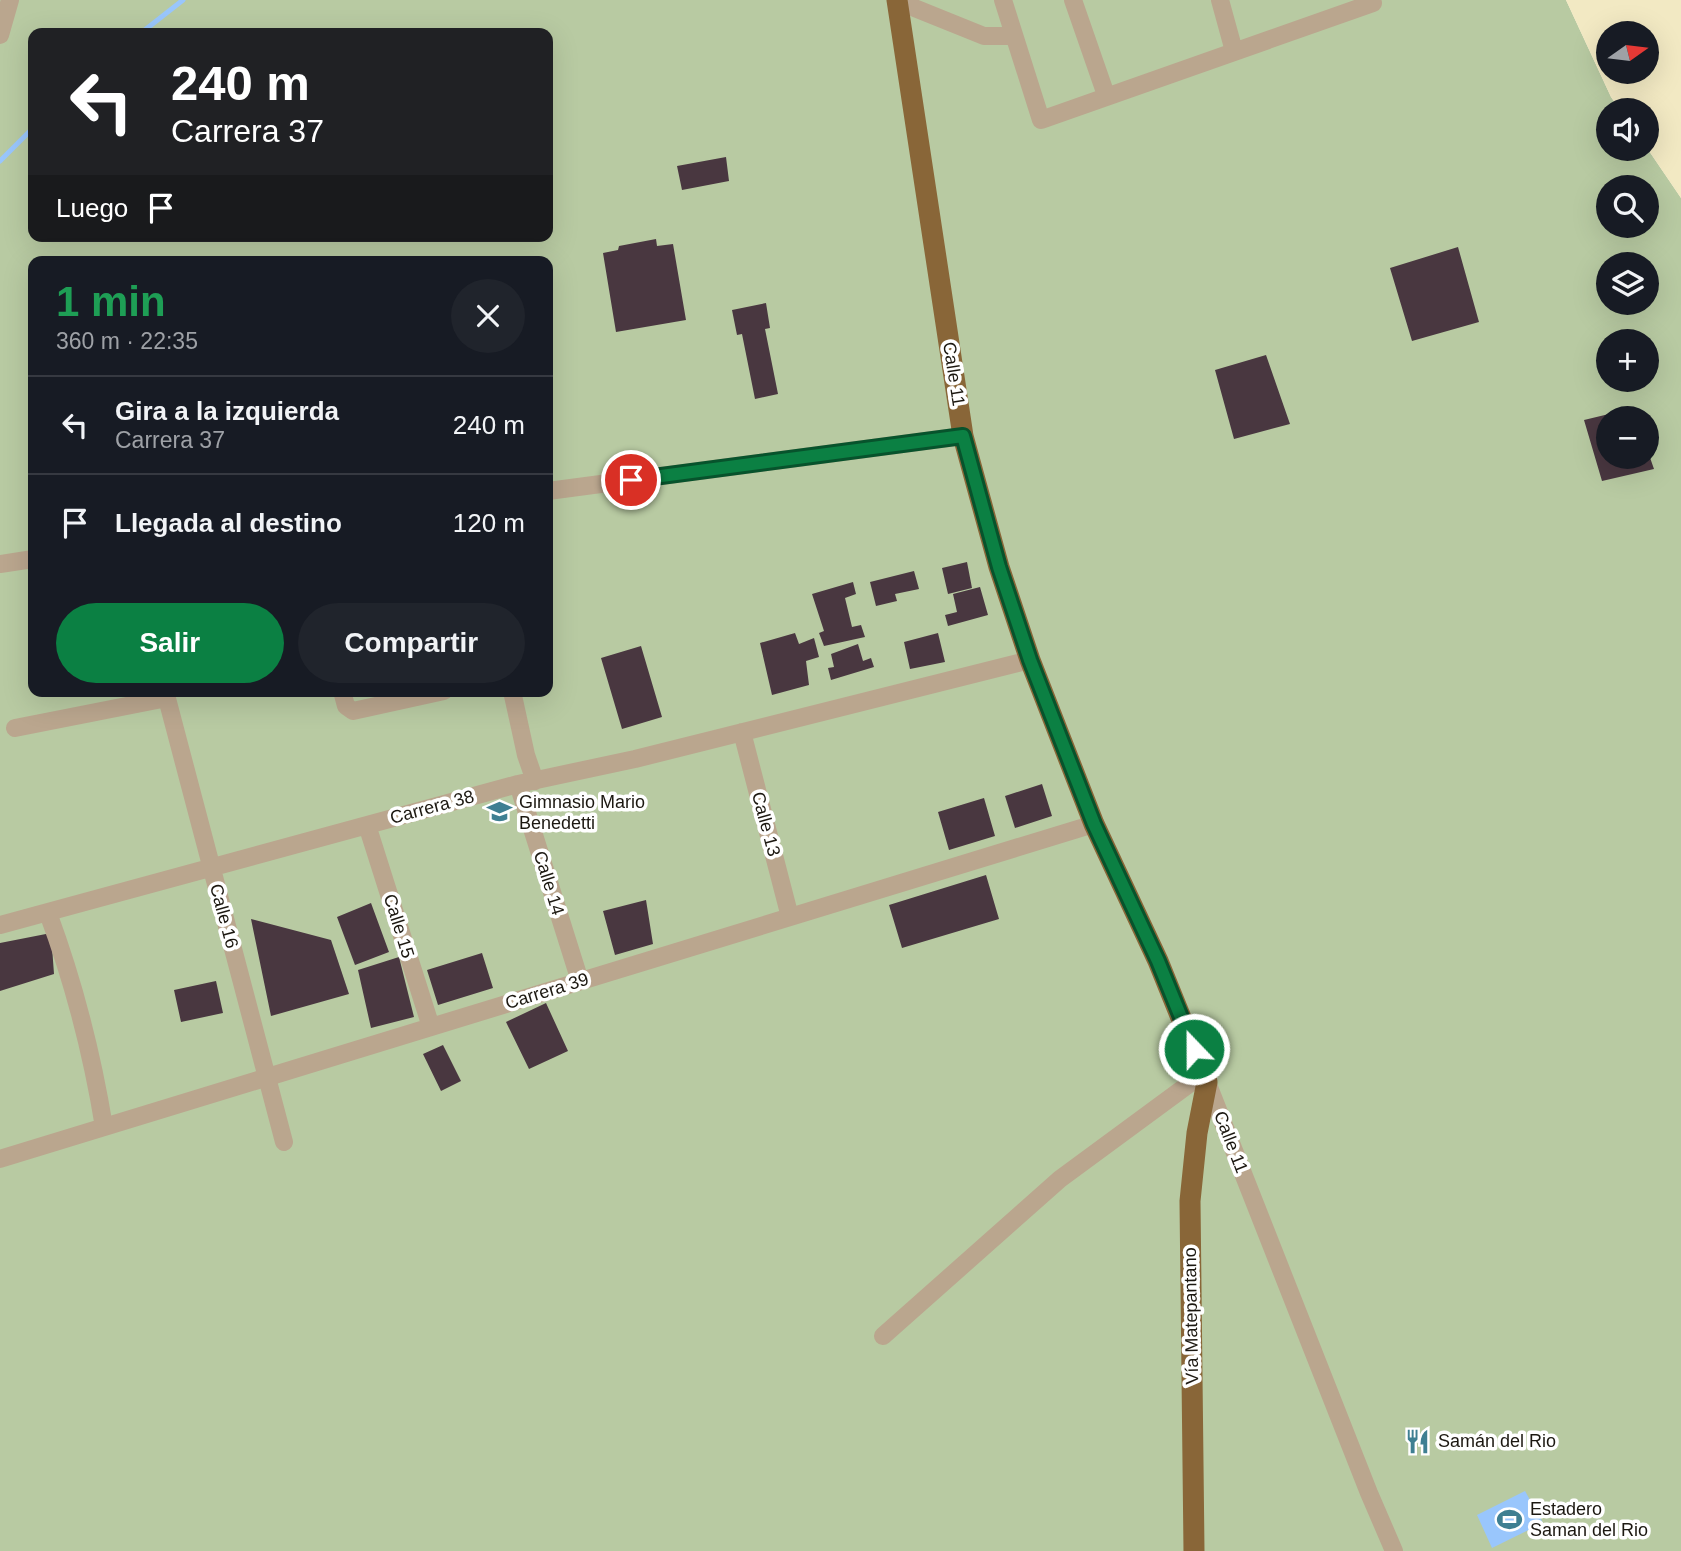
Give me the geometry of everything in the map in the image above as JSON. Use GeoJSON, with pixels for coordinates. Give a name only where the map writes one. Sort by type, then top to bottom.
{"type":"FeatureCollection","features":[{"type":"Feature","properties":{"kind":"main road","name":"Calle 11"},"geometry":{"type":"LineString","coordinates":[[897,0],[963,436],[999,567],[1030,660],[1094,824],[1158,961],[1206,1077]]}},
{"type":"Feature","properties":{"kind":"main road","name":"Vía Matepantano"},"geometry":{"type":"LineString","coordinates":[[1194,1551],[1190,1202],[1206,1077]]}},
{"type":"Feature","properties":{"kind":"street"},"geometry":{"type":"LineString","coordinates":[[0,35],[10,0]]}},
{"type":"Feature","properties":{"kind":"street"},"geometry":{"type":"LineString","coordinates":[[897,0],[984,36],[1014,36]]}},
{"type":"Feature","properties":{"kind":"street"},"geometry":{"type":"LineString","coordinates":[[1003,0],[1041,120],[1373,3],[1372,0]]}},
{"type":"Feature","properties":{"kind":"street"},"geometry":{"type":"LineString","coordinates":[[1073,0],[1106,95]]}},
{"type":"Feature","properties":{"kind":"street"},"geometry":{"type":"LineString","coordinates":[[1220,0],[1234,51]]}},
{"type":"Feature","properties":{"kind":"street"},"geometry":{"type":"LineString","coordinates":[[553,490],[963,436]]}},
{"type":"Feature","properties":{"kind":"street"},"geometry":{"type":"LineString","coordinates":[[0,564],[28,560]]}},
{"type":"Feature","properties":{"kind":"street","name":"Carrera 38"},"geometry":{"type":"LineString","coordinates":[[0,925],[526,783],[635,759],[1030,660]]}},
{"type":"Feature","properties":{"kind":"street"},"geometry":{"type":"LineString","coordinates":[[15,728],[157,697]]}},
{"type":"Feature","properties":{"kind":"street","name":"Calle 16"},"geometry":{"type":"LineString","coordinates":[[167,697],[284,1142]]}},
{"type":"Feature","properties":{"kind":"street"},"geometry":{"type":"LineString","coordinates":[[344,697],[346,706],[353,711],[417,697]]}},
{"type":"Feature","properties":{"kind":"street","name":"Calle 14"},"geometry":{"type":"LineString","coordinates":[[513,697],[526,755],[526,783],[580,981]]}},
{"type":"Feature","properties":{"kind":"street","name":"Calle 13"},"geometry":{"type":"LineString","coordinates":[[743,732],[790,917]]}},
{"type":"Feature","properties":{"kind":"street","name":"Carrera 39"},"geometry":{"type":"LineString","coordinates":[[0,1159],[1094,824]]}},
{"type":"Feature","properties":{"kind":"street","name":"Calle 15"},"geometry":{"type":"LineString","coordinates":[[367,825],[431,1027]]}},
{"type":"Feature","properties":{"kind":"street"},"geometry":{"type":"LineString","coordinates":[[48,913],[83,1018],[104,1127]]}},
{"type":"Feature","properties":{"kind":"street"},"geometry":{"type":"LineString","coordinates":[[883,1336],[1060,1179],[1206,1077]]}},
{"type":"Feature","properties":{"kind":"street","name":"Calle 11"},"geometry":{"type":"LineString","coordinates":[[1206,1077],[1368,1493],[1394,1551]]}},
{"type":"Feature","properties":{"kind":"green space"},"geometry":{"type":"Polygon","coordinates":[[[0,0],[1566,0],[1596,65],[1596,84],[1605,84],[1612,98],[1596,98],[1596,161],[1656,161],[1681,198],[1681,1551],[0,1551],[0,0]]]}},
{"type":"Feature","properties":{"kind":"sand"},"geometry":{"type":"Polygon","coordinates":[[[1566,0],[1681,0],[1681,198],[1656,161],[1659,161],[1659,98],[1612,98],[1605,84],[1659,84],[1659,21],[1596,21],[1596,65],[1566,0]]]}},
{"type":"Feature","properties":{"kind":"water","name":"Estadero Saman del Rio"},"geometry":{"type":"Polygon","coordinates":[[[1525,1491],[1543,1523],[1492,1548],[1477,1515],[1525,1491]]]}},
{"type":"Feature","properties":{"kind":"building"},"geometry":{"type":"Polygon","coordinates":[[[726,157],[729,181],[682,190],[677,166],[726,157]]]}},
{"type":"Feature","properties":{"kind":"building"},"geometry":{"type":"Polygon","coordinates":[[[656,239],[657,246],[673,244],[686,320],[616,332],[603,253],[618,250],[619,246],[656,239]]]}},
{"type":"Feature","properties":{"kind":"building"},"geometry":{"type":"Polygon","coordinates":[[[1458,247],[1479,322],[1412,341],[1390,268],[1458,247]]]}},
{"type":"Feature","properties":{"kind":"building"},"geometry":{"type":"Polygon","coordinates":[[[766,303],[770,328],[765,329],[778,394],[755,399],[742,334],[737,335],[732,310],[766,303]]]}},
{"type":"Feature","properties":{"kind":"building"},"geometry":{"type":"Polygon","coordinates":[[[1266,355],[1290,424],[1234,439],[1215,370],[1266,355]]]}},
{"type":"Feature","properties":{"kind":"building"},"geometry":{"type":"Polygon","coordinates":[[[1596,417],[1596,461],[1584,420],[1596,417]]]}},
{"type":"Feature","properties":{"kind":"building"},"geometry":{"type":"Polygon","coordinates":[[[1598,469],[1654,469],[1602,481],[1598,469]]]}},
{"type":"Feature","properties":{"kind":"building"},"geometry":{"type":"Polygon","coordinates":[[[967,562],[972,588],[948,594],[942,568],[967,562]]]}},
{"type":"Feature","properties":{"kind":"building"},"geometry":{"type":"Polygon","coordinates":[[[914,571],[919,589],[895,594],[897,601],[876,606],[870,582],[914,571]]]}},
{"type":"Feature","properties":{"kind":"building"},"geometry":{"type":"Polygon","coordinates":[[[853,582],[856,594],[845,598],[852,627],[861,625],[865,637],[824,646],[819,633],[824,631],[812,594],[853,582]]]}},
{"type":"Feature","properties":{"kind":"building"},"geometry":{"type":"Polygon","coordinates":[[[980,587],[988,615],[948,626],[945,615],[957,612],[953,594],[980,587]]]}},
{"type":"Feature","properties":{"kind":"building"},"geometry":{"type":"Polygon","coordinates":[[[795,633],[799,644],[814,638],[819,657],[806,661],[809,685],[772,695],[760,643],[795,633]]]}},
{"type":"Feature","properties":{"kind":"building"},"geometry":{"type":"Polygon","coordinates":[[[938,633],[945,662],[910,669],[904,642],[938,633]]]}},
{"type":"Feature","properties":{"kind":"building"},"geometry":{"type":"Polygon","coordinates":[[[858,644],[863,661],[871,658],[874,667],[831,680],[828,668],[834,667],[831,654],[858,644]]]}},
{"type":"Feature","properties":{"kind":"building"},"geometry":{"type":"Polygon","coordinates":[[[641,646],[662,717],[622,729],[601,658],[641,646]]]}},
{"type":"Feature","properties":{"kind":"building"},"geometry":{"type":"Polygon","coordinates":[[[1042,784],[1052,816],[1015,828],[1005,796],[1042,784]]]}},
{"type":"Feature","properties":{"kind":"building"},"geometry":{"type":"Polygon","coordinates":[[[984,798],[995,836],[949,850],[938,812],[984,798]]]}},
{"type":"Feature","properties":{"kind":"building"},"geometry":{"type":"Polygon","coordinates":[[[986,875],[999,919],[902,948],[889,905],[986,875]]]}},
{"type":"Feature","properties":{"kind":"building"},"geometry":{"type":"Polygon","coordinates":[[[646,900],[653,944],[615,955],[603,911],[646,900]]]}},
{"type":"Feature","properties":{"kind":"building"},"geometry":{"type":"Polygon","coordinates":[[[371,903],[389,952],[355,965],[337,917],[371,903]]]}},
{"type":"Feature","properties":{"kind":"building"},"geometry":{"type":"Polygon","coordinates":[[[251,919],[331,940],[349,994],[271,1016],[251,919]]]}},
{"type":"Feature","properties":{"kind":"building"},"geometry":{"type":"Polygon","coordinates":[[[51,933],[54,974],[0,991],[0,943],[51,933]]]}},
{"type":"Feature","properties":{"kind":"building"},"geometry":{"type":"Polygon","coordinates":[[[482,953],[493,988],[438,1005],[427,970],[482,953]]]}},
{"type":"Feature","properties":{"kind":"building"},"geometry":{"type":"Polygon","coordinates":[[[399,957],[414,1017],[371,1028],[358,970],[399,957]]]}},
{"type":"Feature","properties":{"kind":"building"},"geometry":{"type":"Polygon","coordinates":[[[216,981],[223,1013],[181,1022],[174,990],[216,981]]]}},
{"type":"Feature","properties":{"kind":"building"},"geometry":{"type":"Polygon","coordinates":[[[546,1003],[568,1051],[529,1069],[506,1022],[546,1003]]]}},
{"type":"Feature","properties":{"kind":"building"},"geometry":{"type":"Polygon","coordinates":[[[443,1045],[461,1081],[441,1091],[423,1054],[443,1045]]]}},
{"type":"Feature","properties":{"kind":"waterway"},"geometry":{"type":"LineString","coordinates":[[147,28],[183,0]]}},
{"type":"Feature","properties":{"kind":"waterway"},"geometry":{"type":"LineString","coordinates":[[0,161],[28,133]]}},
{"type":"Feature","properties":{"kind":"place","name":"Gimnasio Mario Benedetti"},"geometry":{"type":"Point","coordinates":[499,812]}},
{"type":"Feature","properties":{"kind":"place","name":"Samán del Rio"},"geometry":{"type":"Point","coordinates":[1418,1441]}},
{"type":"Feature","properties":{"kind":"place","name":"Estadero Saman del Rio"},"geometry":{"type":"Point","coordinates":[1510,1519]}},
{"type":"Feature","properties":{"kind":"route"},"geometry":{"type":"LineString","coordinates":[[631,480],[963,436],[999,567],[1030,660],[1094,824],[1158,961],[1194,1049]]}}]}
